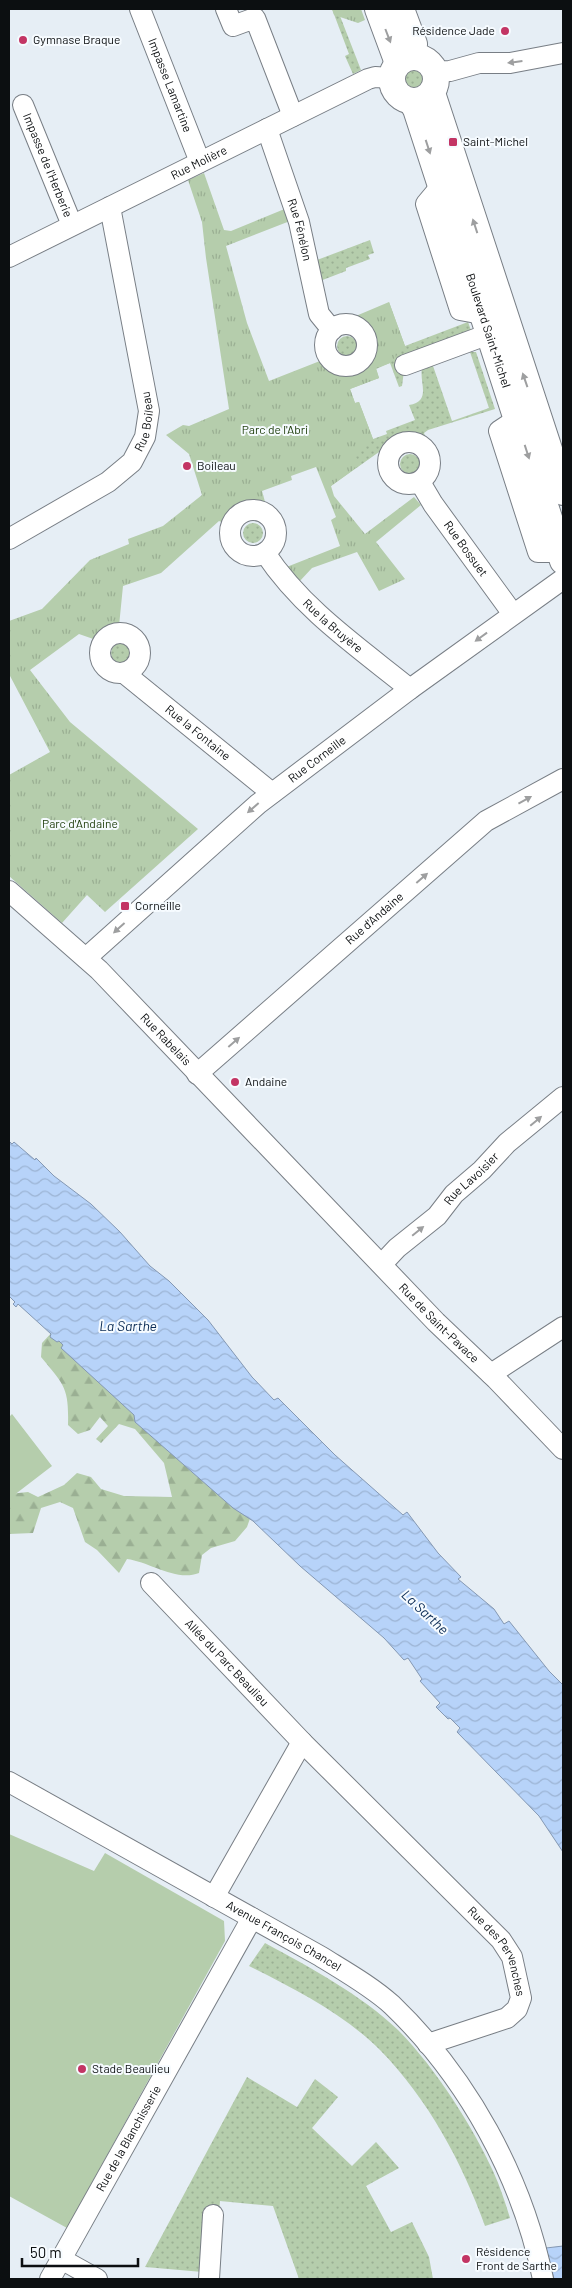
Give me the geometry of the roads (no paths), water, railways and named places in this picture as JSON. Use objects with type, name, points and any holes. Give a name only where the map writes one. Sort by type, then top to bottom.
[{"type":"main road","points":[[378,9],[401,66]]},
{"type":"main road","points":[[401,9],[414,44],[401,66],[393,88],[399,96],[426,89],[429,63],[401,66]]},
{"type":"main road","name":"Boulevard Saint-Michel","points":[[426,89],[441,186],[562,557]]},
{"type":"main road","name":"Boulevard Saint-Michel","points":[[426,89],[563,492]]},
{"type":"street","name":"Impasse Lamartine","points":[[140,9],[200,162]]},
{"type":"street","points":[[226,9],[233,26],[255,18],[293,116]]},
{"type":"street","points":[[426,89],[462,68],[479,63],[510,63],[563,53]]},
{"type":"street","name":"Rue Molière","points":[[9,257],[368,79],[401,66]]},
{"type":"street","name":"Impasse de l'Herberie","points":[[23,105],[72,226]]},
{"type":"street","name":"Rue Fénélon","points":[[267,129],[299,222],[319,314],[332,330]]},
{"type":"street","name":"Rue Boileau","points":[[9,539],[108,482],[132,462],[145,437],[149,411],[110,207]]},
{"type":"street","points":[[405,365],[486,324]]},
{"type":"street","name":"Rue Bossuet","points":[[420,482],[433,504],[513,614]]},
{"type":"street","name":"Rue la Bruyère","points":[[265,553],[277,571],[312,610],[410,689]]},
{"type":"street","name":"Rue Corneille","points":[[86,958],[213,843],[272,793],[410,689],[563,579]]},
{"type":"street","name":"Rue la Fontaine","points":[[124,673],[272,793]]},
{"type":"street","name":"Rue d'Andaine","points":[[197,1074],[486,821],[563,779]]},
{"type":"street","name":"Rue Rabelais","points":[[9,890],[86,958],[315,1197]]},
{"type":"street","name":"Rue Lavoisier","points":[[382,1264],[397,1248],[437,1216],[454,1194],[482,1170],[507,1143],[563,1097]]},
{"type":"street","name":"Rue de Saint-Pavace","points":[[315,1197],[563,1449]]},
{"type":"street","points":[[491,1374],[563,1327]]},
{"type":"street","name":"Allée du Parc Beaulieu","points":[[151,1583],[390,1832]]},
{"type":"street","points":[[214,1897],[302,1742]]},
{"type":"street","name":"Avenue François Chancel","points":[[9,1782],[357,1979],[392,2005],[428,2044],[469,2099],[501,2155],[527,2221],[543,2279]]},
{"type":"street","name":"Rue des Pervenches","points":[[390,1832],[501,1940],[512,1957],[521,1998],[517,2009],[507,2018],[428,2044]]},
{"type":"street","name":"Rue de la Blanchisserie","points":[[50,2279],[252,1918]]},
{"type":"street","points":[[208,2279],[213,2215]]},
{"type":"street","points":[[61,2259],[97,2279]]},
{"type":"water","name":"La Sarthe","points":[[9,1141],[12,1144],[14,1142],[35,1160],[36,1158],[54,1176],[91,1204],[120,1232],[150,1266],[169,1281],[208,1320],[252,1377],[274,1400],[278,1398],[335,1455],[403,1515],[407,1512],[438,1553],[461,1577],[458,1579],[494,1609],[504,1624],[509,1621],[549,1671],[563,1685],[563,1852],[539,1816],[457,1732],[460,1728],[436,1707],[440,1703],[420,1681],[422,1679],[408,1658],[404,1660],[384,1638],[300,1566],[253,1521],[233,1508],[135,1422],[134,1415],[61,1348],[63,1345],[59,1341],[57,1342],[50,1337],[51,1334],[18,1304],[16,1307],[13,1304],[15,1302],[9,1296]]},
{"type":"water","points":[[563,2246],[563,2279],[554,2279],[546,2248]]},
{"type":"place","name":"Résidence Jade","points":[[505,31]]},
{"type":"place","name":"Gymnase Braque","points":[[23,40]]},
{"type":"place","name":"Saint-Michel","points":[[453,142]]},
{"type":"place","name":"Boileau","points":[[187,466]]},
{"type":"place","name":"Corneille","points":[[125,906]]},
{"type":"place","name":"Andaine","points":[[235,1082]]},
{"type":"place","name":"Stade Beaulieu","points":[[82,2069]]},
{"type":"place","name":"Résidence Front de Sarthe","points":[[466,2259]]},
{"type":"park label","name":"Parc de l'Abri","points":[[275,430]]},
{"type":"park label","name":"Parc d'Andaine","points":[[80,824]]}]
